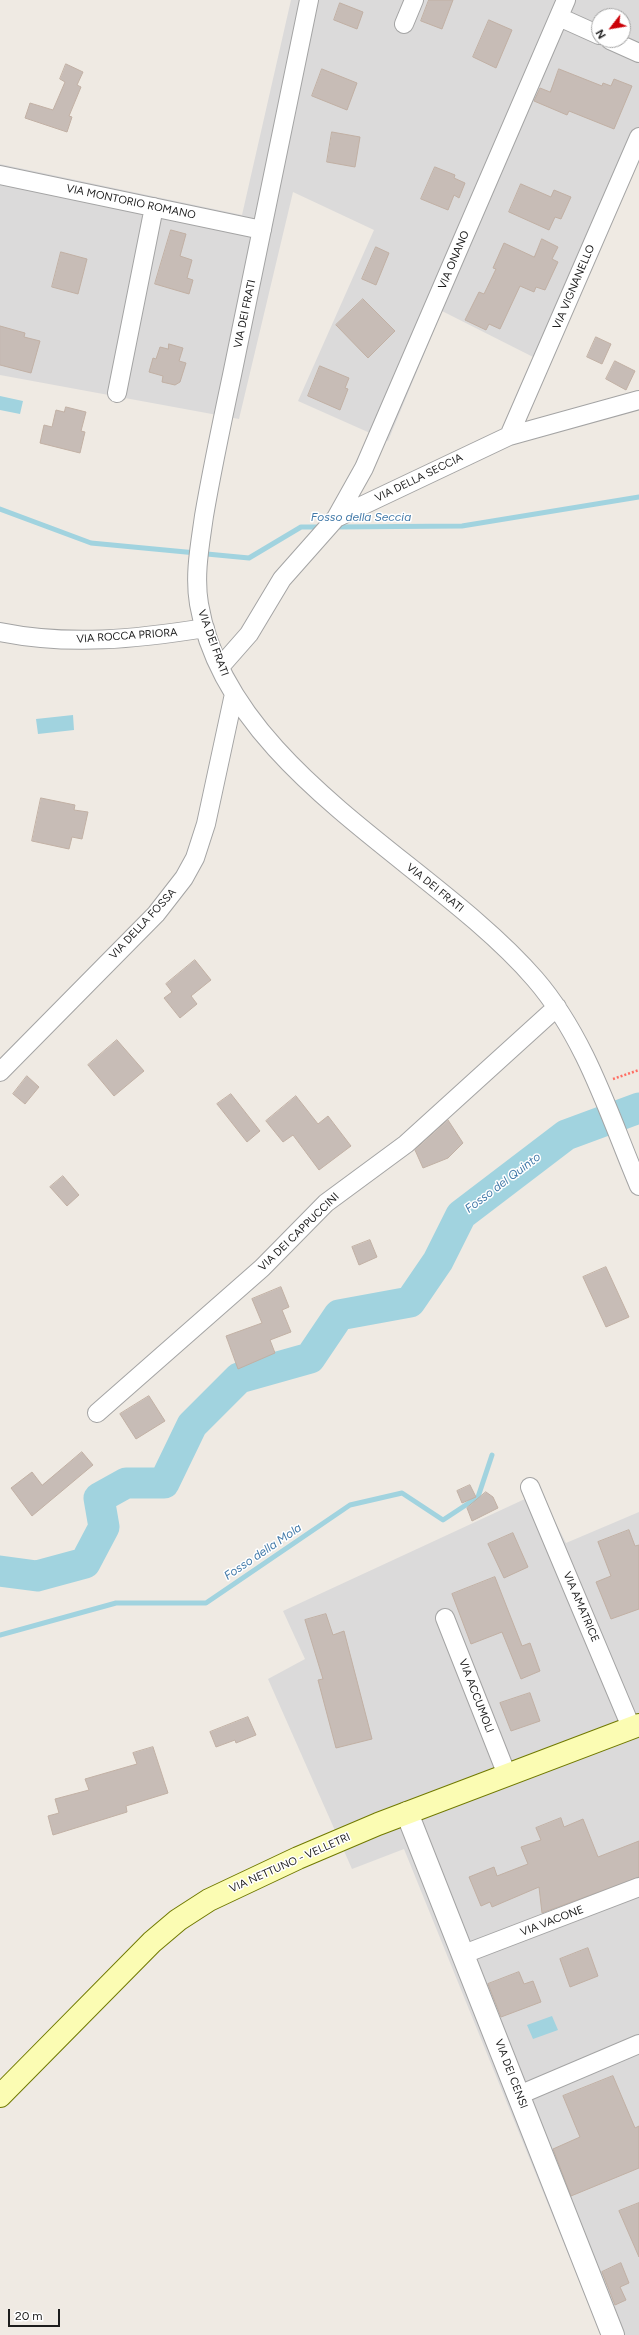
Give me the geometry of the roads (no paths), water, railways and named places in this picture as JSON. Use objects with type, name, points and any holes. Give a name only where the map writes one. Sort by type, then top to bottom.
[{"type":"main road","name":"VIA NETTUNO - VELLETRI","points":[[0,2096],[131,1962],[178,1920],[209,1900],[260,1875],[334,1842],[635,1726]]},
{"type":"street","name":"VIA DEI FRATI","points":[[309,0],[219,435],[202,532],[198,565],[199,600],[205,628],[220,667],[234,694],[255,724],[293,765],[353,821],[499,943],[532,976],[557,1006],[582,1049],[639,1186]]},
{"type":"street","points":[[404,24],[414,0]]},
{"type":"street","name":"VIA ONANO","points":[[336,518],[364,468],[566,0]]},
{"type":"street","points":[[559,17],[591,31]]},
{"type":"street","points":[[628,48],[639,53]]},
{"type":"street","name":"VIA VIGNANELLO","points":[[509,436],[639,137]]},
{"type":"street","name":"VIA MONTORIO ROMANO","points":[[0,175],[262,230]]},
{"type":"street","points":[[117,392],[154,207]]},
{"type":"street","name":"VIA DELLA SECCIA","points":[[220,667],[246,637],[273,591],[336,518],[509,436],[639,400]]},
{"type":"street","name":"VIA ROCCA PRIORA","points":[[0,632],[53,639],[82,640],[148,636],[205,628]]},
{"type":"street","name":"VIA DELLA FOSSA","points":[[0,1072],[156,914],[184,878],[195,858],[206,824],[234,694]]},
{"type":"street","name":"VIA DEI CAPPUCCINI","points":[[97,1413],[257,1272],[326,1203],[406,1144],[557,1006]]},
{"type":"street","name":"VIA AMATRICE","points":[[530,1487],[635,1726]]},
{"type":"street","name":"VIA ACCUMOLI","points":[[445,1618],[506,1775]]},
{"type":"street","name":"VIA DEI CENSI","points":[[407,1813],[464,1954],[613,2335]]},
{"type":"street","name":"VIA VACONE","points":[[464,1954],[639,1888]]},
{"type":"street","points":[[519,2095],[639,2044]]},
{"type":"water","points":[[0,396],[23,401],[20,414],[0,410]]},
{"type":"water","points":[[73,715],[74,730],[38,734],[36,719]]},
{"type":"water","points":[[552,2016],[558,2030],[533,2039],[527,2025]]},
{"type":"waterway","name":"Fosso della Seccia","points":[[333,527],[462,526],[639,497]]},
{"type":"waterway","name":"Fosso della Seccia","points":[[0,509],[91,543],[249,558],[301,527],[321,527]]},
{"type":"waterway","name":"Fosso del Quinto","points":[[0,1571],[37,1576],[85,1563],[104,1527],[99,1498],[126,1483],[164,1483],[192,1425],[239,1378],[310,1358],[339,1315],[410,1302],[438,1261],[461,1215],[566,1135],[639,1108]]},
{"type":"waterway","name":"Fosso della Mola","points":[[0,1635],[116,1603],[206,1603],[350,1505],[402,1493],[443,1520],[478,1497],[492,1455]]}]
